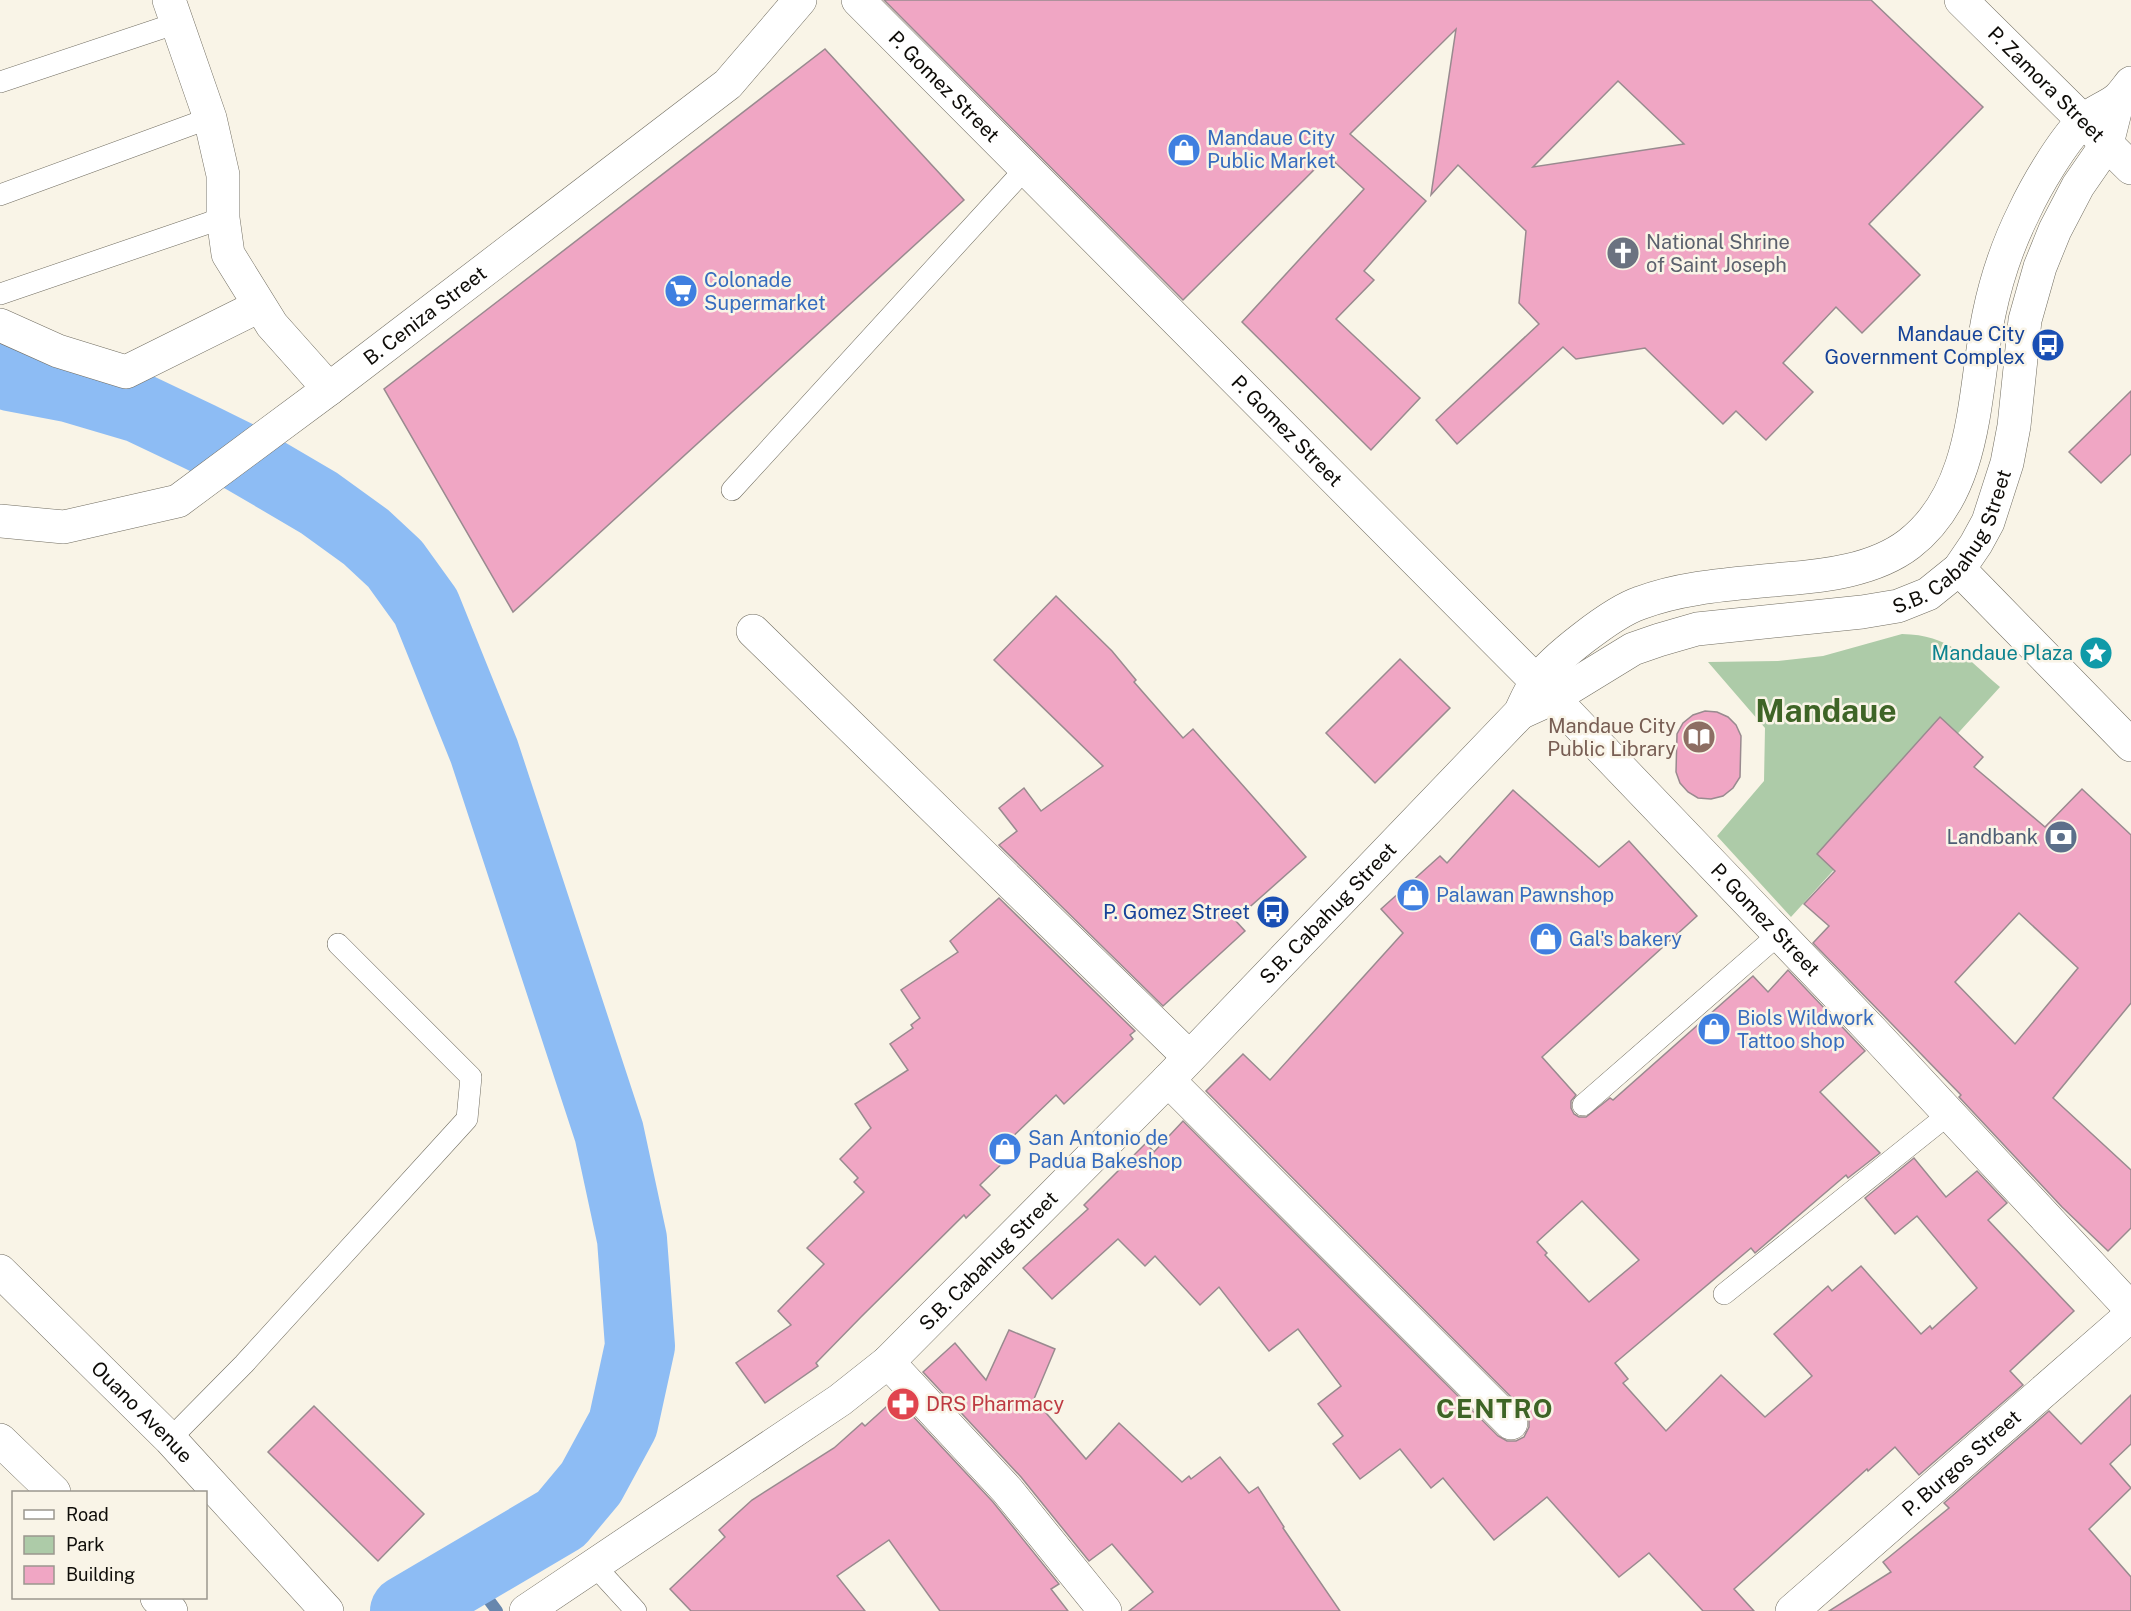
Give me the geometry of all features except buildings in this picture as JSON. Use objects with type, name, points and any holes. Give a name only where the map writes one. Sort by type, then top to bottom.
[{"type":"main road","name":"B. Ceniza Street","points":[[0,521],[64,527],[178,501],[329,389],[728,84],[800,0]]},
{"type":"main road","name":"P. Gomez Street","points":[[858,0],[1545,689],[1778,934],[1877,1026],[1949,1114],[2131,1309]]},
{"type":"main road","name":"P. Zamora Street","points":[[1961,0],[2131,168]]},
{"type":"main road","points":[[173,11],[210,118],[223,175],[223,218],[228,254],[272,325],[329,389]]},
{"type":"main road","name":"S.B. Cabahug Street","points":[[532,1606],[840,1400],[888,1362],[1179,1068],[1545,689],[1567,652],[1591,633],[1616,615],[1639,603],[1692,589],[1810,577],[1848,570],[1895,553],[1910,544],[1936,515],[1959,474],[1975,406],[1989,314],[2006,255],[2029,202],[2052,162],[2083,121],[2124,91]]},
{"type":"main road","name":"S.B. Cabahug Street","points":[[1545,689],[1633,649],[1697,629],[1862,612],[1898,606],[1928,594],[1959,569],[1988,522],[2007,463],[2014,426],[2025,320],[2040,267],[2055,230],[2078,186],[2107,144],[2124,91]]},
{"type":"main road","points":[[0,325],[58,351],[126,372],[259,306]]},
{"type":"main road","points":[[1966,449],[2007,463]]},
{"type":"main road","points":[[1923,531],[2131,745]]},
{"type":"main road","points":[[753,631],[1179,1068],[1511,1423]]},
{"type":"main road","name":"Ouano Avenue","points":[[0,1271],[170,1439],[326,1609]]},
{"type":"main road","name":"P. Burgos Street","points":[[1792,1611],[2131,1315]]},
{"type":"main road","points":[[888,1362],[1007,1490],[1105,1611]]},
{"type":"main road","points":[[0,1440],[53,1491]]},
{"type":"main road","points":[[159,1599],[171,1611]]},
{"type":"lane","points":[[0,82],[173,11]]},
{"type":"lane","points":[[0,195],[210,118]]},
{"type":"lane","points":[[732,490],[1026,168]]},
{"type":"lane","points":[[0,294],[223,218]]},
{"type":"lane","points":[[1583,1105],[1778,934]]},
{"type":"lane","points":[[170,1439],[244,1364],[468,1119],[471,1077],[338,944]]},
{"type":"lane","points":[[1724,1294],[1949,1114]]},
{"type":"lane","points":[[593,1564],[636,1611]]},
{"type":"green space","points":[[1902,634],[1919,635],[1945,643],[1966,657],[2000,687],[1791,917],[1717,836],[1764,781],[1765,728],[1708,662],[1778,661],[1823,656]]},
{"type":"waterway","points":[[0,372],[68,387],[139,408],[200,437],[244,459],[319,503],[366,537],[395,564],[426,607],[484,751],[609,1132],[632,1239],[640,1346],[623,1424],[591,1483],[561,1519],[405,1611]]},
{"type":"waterway","points":[[469,1573],[497,1611]]},
{"type":"place","name":"Mandaue City Public Market","points":[[1184,150]]},
{"type":"place","name":"National Shrine of Saint Joseph","points":[[1623,253]]},
{"type":"place","name":"Colonade Supermarket","points":[[681,291]]},
{"type":"place","name":"Mandaue City Government Complex","points":[[2048,345]]},
{"type":"place","name":"Mandaue Plaza","points":[[2096,653]]},
{"type":"place","name":"Mandaue City Public Library","points":[[1699,737]]},
{"type":"place","name":"Landbank","points":[[2061,837]]},
{"type":"place","name":"Palawan Pawnshop","points":[[1413,895]]},
{"type":"place","name":"P. Gomez Street","points":[[1273,912]]},
{"type":"place","name":"Gal's bakery","points":[[1546,939]]},
{"type":"place","name":"Biols Wildwork Tattoo shop","points":[[1714,1029]]},
{"type":"place","name":"San Antonio de Padua Bakeshop","points":[[1005,1149]]},
{"type":"place","name":"DRS Pharmacy","points":[[903,1404]]},
{"type":"district","name":"Mandaue","points":[[1826,711]]},
{"type":"district","name":"CENTRO","points":[[1495,1409]]}]
